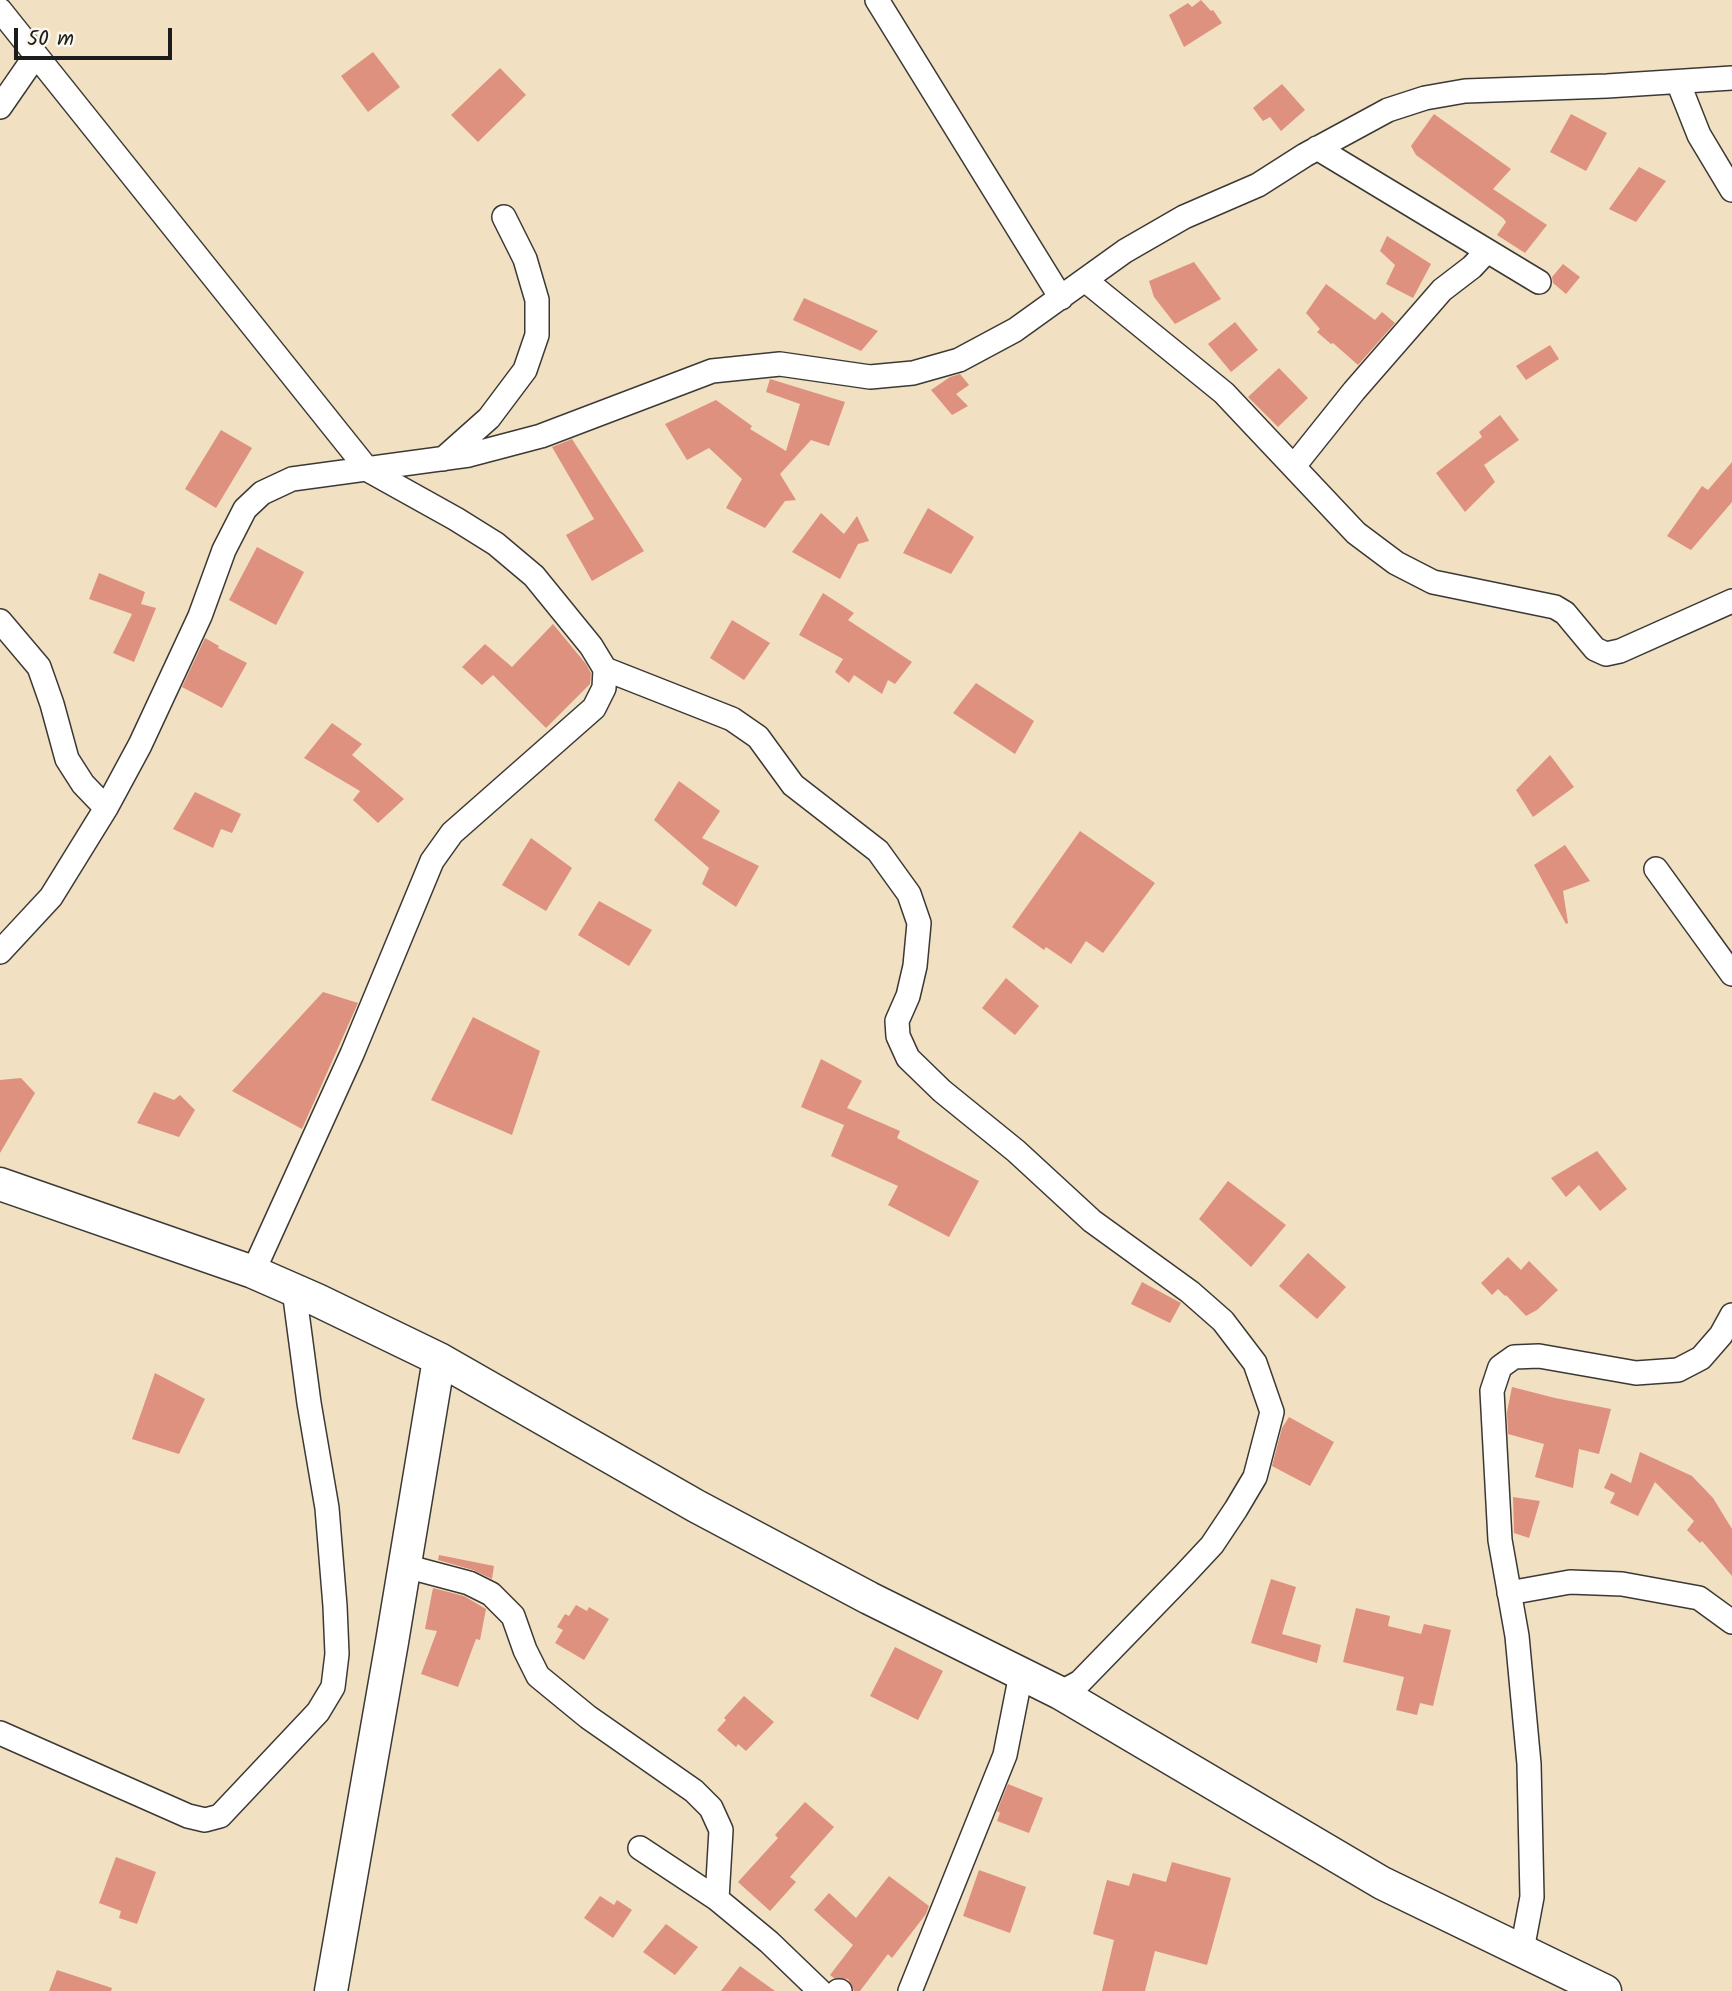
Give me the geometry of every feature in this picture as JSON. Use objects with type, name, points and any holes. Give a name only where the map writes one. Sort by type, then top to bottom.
[{"type":"street","points":[[877,0],[1061,298]]},
{"type":"street","points":[[0,10],[368,470],[496,544],[534,576],[591,646],[605,669],[604,688],[594,708],[452,833],[432,861],[352,1054],[253,1272]]},
{"type":"street","points":[[0,107],[36,55]]},
{"type":"street","points":[[0,952],[51,897],[106,808],[139,745],[194,627],[223,550],[245,509],[262,493],[292,479],[469,455],[541,436],[712,371],[779,364],[870,376],[913,373],[959,360],[1014,330],[1125,251],[1160,230],[1258,185],[1317,148],[1388,110],[1425,98],[1465,91],[1732,78]]},
{"type":"street","points":[[1678,82],[1699,135],[1732,190]]},
{"type":"street","points":[[1317,148],[1539,282]]},
{"type":"street","points":[[443,459],[489,418],[525,370],[537,335],[537,300],[528,269],[504,217]]},
{"type":"street","points":[[1294,466],[1354,391],[1413,327],[1442,290],[1472,267],[1487,251]]},
{"type":"street","points":[[1085,280],[1224,393],[1356,533],[1396,563],[1433,582],[1555,607],[1565,613],[1595,649],[1606,654],[1620,651],[1732,601]]},
{"type":"street","points":[[0,621],[39,667],[67,759],[82,784],[106,808]]},
{"type":"street","points":[[605,669],[732,719],[758,737],[793,785],[878,851],[909,894],[919,923],[915,967],[908,996],[897,1021],[898,1036],[908,1058],[942,1091],[1016,1151],[1092,1221],[1198,1299],[1223,1321],[1255,1363],[1272,1412],[1255,1477],[1212,1545],[1185,1575],[1080,1682],[1060,1693]]},
{"type":"street","points":[[1656,869],[1732,974]]},
{"type":"street","points":[[0,1184],[253,1272],[439,1359],[696,1506],[869,1598],[1060,1693],[1382,1882],[1605,1991]]},
{"type":"street","points":[[0,1733],[188,1816],[205,1821],[220,1816],[318,1712],[333,1687],[337,1654],[335,1606],[327,1508],[309,1403],[295,1290]]},
{"type":"street","points":[[1522,1950],[1532,1897],[1529,1764],[1517,1636],[1500,1540],[1492,1391],[1500,1367],[1514,1357],[1539,1356],[1636,1373],[1678,1370],[1702,1358],[1721,1335],[1732,1315]]},
{"type":"street","points":[[331,1991],[439,1359]]},
{"type":"street","points":[[405,1566],[470,1583],[491,1594],[513,1616],[538,1676],[588,1717],[694,1791],[711,1808],[721,1830],[717,1899]]},
{"type":"street","points":[[1509,1593],[1570,1582],[1622,1584],[1699,1598],[1732,1622]]},
{"type":"street","points":[[910,1991],[1005,1755],[1021,1674]]},
{"type":"street","points":[[640,1848],[717,1899],[769,1942],[820,1991]]},
{"type":"building","points":[[1201,0],[1213,10],[1222,23],[1184,47],[1169,15],[1188,3],[1192,7]]},
{"type":"building","points":[[373,52],[400,87],[368,112],[341,76]]},
{"type":"building","points":[[500,68],[526,95],[478,142],[451,115]]},
{"type":"building","points":[[1282,84],[1305,110],[1281,131],[1270,117],[1263,121],[1253,108]]},
{"type":"building","points":[[1434,114],[1511,169],[1493,189],[1547,225],[1525,253],[1497,235],[1506,222],[1503,218],[1416,155],[1411,146]]},
{"type":"building","points":[[1571,114],[1607,133],[1586,171],[1550,152]]},
{"type":"building","points":[[1639,167],[1666,181],[1636,222],[1609,209]]},
{"type":"building","points":[[1387,236],[1431,264],[1413,298],[1386,284],[1395,265],[1380,251]]},
{"type":"building","points":[[1194,262],[1221,299],[1175,324],[1154,297],[1149,281]]},
{"type":"building","points":[[1563,264],[1580,277],[1566,294],[1553,283],[1552,277]]},
{"type":"building","points":[[1326,284],[1375,320],[1382,312],[1395,323],[1358,365],[1317,332],[1320,329],[1306,313]]},
{"type":"building","points":[[804,298],[878,331],[861,351],[793,320]]},
{"type":"building","points":[[1235,322],[1258,350],[1231,372],[1208,344]]},
{"type":"building","points":[[1550,345],[1559,359],[1526,380],[1516,366]]},
{"type":"building","points":[[1279,368],[1308,398],[1278,427],[1248,397]]},
{"type":"building","points":[[960,374],[969,385],[956,394],[968,406],[952,415],[931,390],[950,377]]},
{"type":"building","points":[[770,379],[845,402],[829,446],[811,440],[780,474],[796,500],[785,501],[765,528],[726,508],[742,479],[709,448],[687,460],[665,424],[716,400],[752,426],[750,429],[786,451],[800,404],[766,392]]},
{"type":"building","points":[[1500,415],[1519,440],[1484,465],[1495,482],[1465,512],[1436,473],[1482,437],[1479,432]]},
{"type":"building","points":[[221,430],[252,448],[216,508],[185,489]]},
{"type":"building","points":[[572,439],[644,551],[592,581],[566,535],[594,519],[552,447]]},
{"type":"building","points":[[1732,462],[1732,502],[1691,550],[1667,536],[1702,486],[1708,490]]},
{"type":"building","points":[[928,508],[974,537],[951,574],[903,553]]},
{"type":"building","points":[[821,513],[844,534],[857,516],[869,541],[858,544],[840,579],[792,552]]},
{"type":"building","points":[[257,547],[304,572],[276,625],[229,600]]},
{"type":"building","points":[[99,573],[145,592],[141,604],[156,608],[134,662],[113,653],[132,614],[89,599]]},
{"type":"building","points":[[823,593],[854,613],[848,620],[912,662],[895,684],[888,680],[882,694],[854,675],[849,683],[835,672],[843,659],[799,635]]},
{"type":"building","points":[[732,620],[770,643],[744,680],[710,658]]},
{"type":"building","points":[[553,624],[591,673],[590,684],[546,728],[493,675],[482,685],[462,667],[485,644],[512,667]]},
{"type":"building","points":[[205,638],[247,663],[222,708],[182,687]]},
{"type":"building","points":[[976,683],[1034,721],[1015,754],[953,713]]},
{"type":"building","points":[[332,723],[362,744],[352,755],[404,799],[378,823],[353,800],[360,791],[304,758]]},
{"type":"building","points":[[1550,755],[1574,787],[1533,817],[1516,790]]},
{"type":"building","points":[[679,781],[720,811],[702,838],[759,866],[736,907],[702,884],[709,868],[654,820]]},
{"type":"building","points":[[195,792],[241,814],[232,833],[221,829],[213,848],[173,829]]},
{"type":"building","points":[[1080,831],[1155,883],[1103,953],[1086,941],[1071,964],[1046,947],[1044,950],[1012,927]]},
{"type":"building","points":[[531,838],[572,868],[546,911],[502,885]]},
{"type":"building","points":[[1565,845],[1590,881],[1563,891],[1566,924],[1534,865]]},
{"type":"building","points":[[599,901],[652,930],[629,966],[578,935]]},
{"type":"building","points":[[1006,978],[1039,1006],[1015,1035],[982,1008]]},
{"type":"building","points":[[323,992],[358,1003],[302,1129],[232,1091]]},
{"type":"building","points":[[473,1017],[540,1051],[512,1135],[431,1100]]},
{"type":"building","points":[[821,1059],[862,1081],[847,1108],[900,1131],[897,1138],[979,1181],[949,1237],[888,1205],[898,1186],[831,1156],[844,1125],[801,1107]]},
{"type":"building","points":[[21,1078],[35,1093],[0,1153],[0,1080]]},
{"type":"building","points":[[154,1092],[174,1100],[180,1095],[195,1110],[179,1137],[137,1123]]},
{"type":"building","points":[[1597,1151],[1627,1189],[1600,1211],[1579,1185],[1566,1197],[1551,1178]]},
{"type":"building","points":[[1228,1181],[1286,1225],[1251,1267],[1199,1219]]},
{"type":"building","points":[[1308,1253],[1346,1287],[1317,1319],[1279,1286]]},
{"type":"building","points":[[1508,1257],[1521,1270],[1529,1261],[1558,1290],[1537,1310],[1526,1316],[1498,1289],[1492,1295],[1481,1283]]},
{"type":"building","points":[[1142,1282],[1181,1303],[1170,1323],[1131,1304]]},
{"type":"building","points":[[155,1373],[205,1399],[179,1454],[132,1439]]},
{"type":"building","points":[[1512,1387],[1611,1409],[1599,1454],[1579,1449],[1573,1488],[1535,1477],[1544,1444],[1508,1434],[1507,1412]]},
{"type":"building","points":[[1289,1417],[1334,1442],[1310,1486],[1272,1466],[1282,1428]]},
{"type":"building","points":[[1640,1452],[1692,1476],[1713,1498],[1732,1529],[1732,1576],[1702,1541],[1700,1543],[1687,1530],[1694,1521],[1655,1482],[1638,1516],[1610,1503],[1615,1493],[1604,1488],[1611,1473],[1631,1483]]},
{"type":"building","points":[[1513,1497],[1540,1501],[1529,1538],[1514,1533]]},
{"type":"building","points":[[439,1555],[494,1566],[492,1579],[473,1570],[438,1560]]},
{"type":"building","points":[[1271,1579],[1296,1587],[1282,1634],[1321,1645],[1317,1663],[1251,1643]]},
{"type":"building","points":[[433,1588],[464,1596],[486,1609],[480,1640],[476,1639],[458,1687],[421,1674],[437,1631],[425,1629]]},
{"type":"building","points":[[576,1605],[587,1611],[589,1607],[609,1619],[584,1660],[555,1643],[563,1630],[557,1627],[565,1614],[569,1616]]},
{"type":"building","points":[[1356,1608],[1390,1616],[1388,1626],[1421,1634],[1424,1624],[1451,1630],[1433,1706],[1420,1703],[1417,1715],[1396,1710],[1404,1677],[1343,1662]]},
{"type":"building","points":[[895,1647],[943,1671],[918,1720],[870,1696]]},
{"type":"building","points":[[744,1696],[774,1722],[746,1751],[738,1744],[736,1747],[717,1730]]},
{"type":"building","points":[[1008,1784],[1043,1798],[1029,1833],[997,1821],[1000,1813],[997,1811]]},
{"type":"building","points":[[805,1802],[834,1827],[790,1877],[796,1882],[770,1911],[738,1882],[778,1838],[775,1835]]},
{"type":"building","points":[[116,1857],[156,1872],[137,1924],[119,1918],[121,1911],[99,1903]]},
{"type":"building","points":[[1172,1862],[1231,1878],[1207,1965],[1155,1951],[1145,1991],[1102,1991],[1114,1940],[1093,1934],[1107,1880],[1129,1886],[1133,1873],[1166,1882]]},
{"type":"building","points":[[979,1870],[1026,1887],[1010,1933],[963,1916]]},
{"type":"building","points":[[889,1876],[929,1906],[926,1914],[892,1958],[888,1954],[860,1991],[854,1991],[848,1979],[830,1975],[853,1945],[814,1910],[829,1893],[856,1918]]},
{"type":"building","points":[[600,1896],[614,1905],[617,1900],[632,1910],[613,1938],[584,1918]]},
{"type":"building","points":[[666,1924],[698,1947],[675,1975],[643,1952]]},
{"type":"building","points":[[740,1966],[775,1991],[721,1991]]},
{"type":"building","points":[[57,1970],[112,1988],[111,1991],[49,1991]]}]
